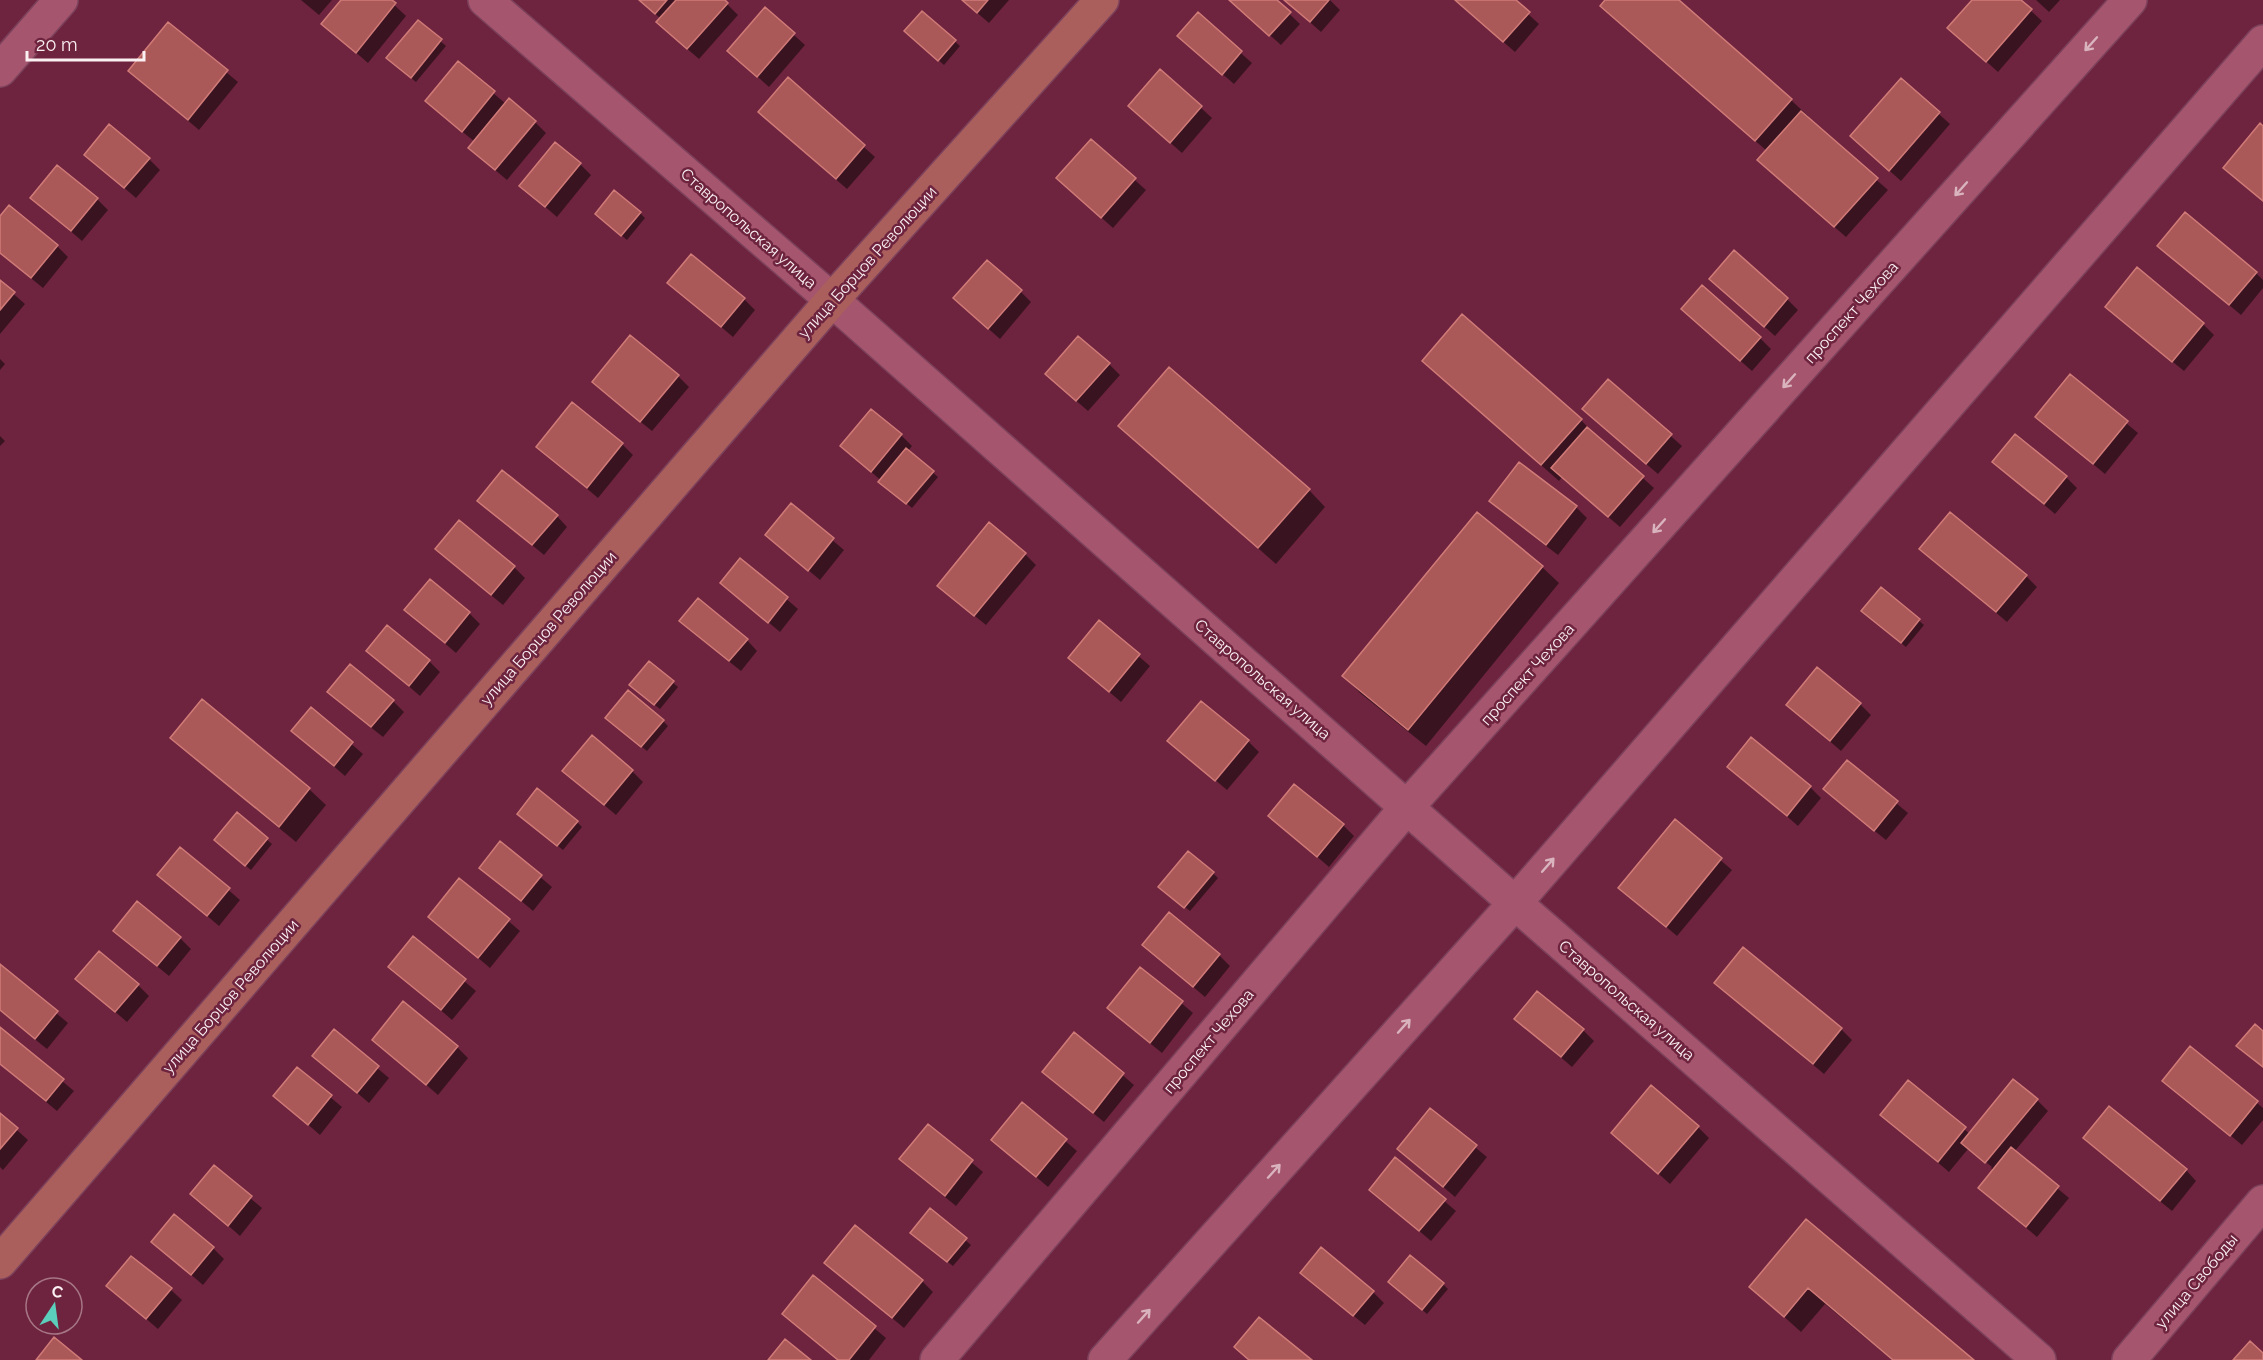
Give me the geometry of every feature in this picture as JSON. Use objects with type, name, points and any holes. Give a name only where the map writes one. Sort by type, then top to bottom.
[{"type":"street","points":[[0,70],[61,0]]},
{"type":"street","name":"Ставропольская улица","points":[[485,0],[832,300],[1515,903],[2039,1360]]},
{"type":"street","name":"улица Борцов Революции","points":[[0,1262],[832,300],[1102,0]]},
{"type":"street","name":"проспект Чехова","points":[[937,1360],[1407,807],[2130,0]]},
{"type":"street","points":[[1105,1360],[1515,903],[2263,42]]},
{"type":"street","name":"улица Свободы","points":[[2129,1360],[2263,1202]]},
{"type":"building","points":[[341,0],[392,0],[396,3],[356,53],[321,24]]},
{"type":"building","points":[[639,0],[667,0],[655,14]]},
{"type":"building","points":[[676,0],[725,0],[728,3],[687,49],[656,22]]},
{"type":"building","points":[[962,0],[988,0],[977,13]]},
{"type":"building","points":[[1229,0],[1277,0],[1291,12],[1269,36]]},
{"type":"building","points":[[1284,0],[1329,0],[1310,22]]},
{"type":"building","points":[[1455,0],[1516,0],[1530,12],[1503,42]]},
{"type":"building","points":[[1605,0],[1679,0],[1792,99],[1755,141],[1600,6]]},
{"type":"building","points":[[1972,0],[2021,0],[2032,9],[1986,62],[1947,28]]},
{"type":"building","points":[[765,7],[795,33],[757,77],[727,51]]},
{"type":"building","points":[[922,11],[956,40],[938,61],[904,31]]},
{"type":"building","points":[[1198,12],[1242,51],[1222,75],[1177,36]]},
{"type":"building","points":[[418,20],[442,39],[411,78],[386,58]]},
{"type":"building","points":[[168,22],[228,70],[188,120],[128,71]]},
{"type":"building","points":[[458,61],[495,91],[462,132],[425,101]]},
{"type":"building","points":[[1160,69],[1202,106],[1170,143],[1128,106]]},
{"type":"building","points":[[788,77],[865,145],[836,179],[758,112]]},
{"type":"building","points":[[1901,78],[1940,112],[1889,171],[1850,136]]},
{"type":"building","points":[[509,98],[536,121],[495,170],[468,148]]},
{"type":"building","points":[[1801,111],[1878,178],[1834,227],[1757,160]]},
{"type":"building","points":[[2260,123],[2263,126],[2263,201],[2223,168]]},
{"type":"building","points":[[109,124],[150,158],[124,188],[84,155]]},
{"type":"building","points":[[1091,139],[1136,178],[1101,218],[1056,178]]},
{"type":"building","points":[[555,142],[581,163],[545,207],[519,186]]},
{"type":"building","points":[[57,165],[98,198],[71,231],[30,198]]},
{"type":"building","points":[[614,190],[641,212],[621,236],[595,214]]},
{"type":"building","points":[[9,205],[58,245],[31,278],[0,253],[0,216]]},
{"type":"building","points":[[2185,212],[2257,272],[2229,305],[2157,246]]},
{"type":"building","points":[[1734,250],[1788,298],[1764,327],[1709,279]]},
{"type":"building","points":[[691,254],[745,298],[721,327],[667,283]]},
{"type":"building","points":[[987,260],[1022,290],[988,329],[953,298]]},
{"type":"building","points":[[2137,267],[2204,323],[2172,362],[2105,307]]},
{"type":"building","points":[[0,280],[15,292],[0,310]]},
{"type":"building","points":[[1702,285],[1761,337],[1740,361],[1681,309]]},
{"type":"building","points":[[1462,314],[1582,419],[1541,465],[1422,361]]},
{"type":"building","points":[[630,335],[679,375],[640,422],[592,382]]},
{"type":"building","points":[[1078,336],[1110,363],[1076,401],[1045,374]]},
{"type":"building","points":[[1169,367],[1310,489],[1258,548],[1118,426]]},
{"type":"building","points":[[2070,374],[2128,421],[2093,464],[2035,417]]},
{"type":"building","points":[[1608,379],[1672,434],[1646,464],[1582,409]]},
{"type":"building","points":[[572,402],[623,443],[587,488],[536,447]]},
{"type":"building","points":[[871,409],[902,434],[871,472],[840,446]]},
{"type":"building","points":[[1587,427],[1644,476],[1608,517],[1551,468]]},
{"type":"building","points":[[2015,434],[2067,476],[2044,504],[1992,462]]},
{"type":"building","points":[[906,448],[934,471],[906,504],[878,482]]},
{"type":"building","points":[[1519,462],[1577,506],[1546,545],[1489,501]]},
{"type":"building","points":[[502,470],[558,515],[532,545],[477,501]]},
{"type":"building","points":[[791,503],[834,538],[808,571],[765,535]]},
{"type":"building","points":[[1477,512],[1543,566],[1408,730],[1342,676]]},
{"type":"building","points":[[1950,512],[2027,575],[1996,612],[1919,549]]},
{"type":"building","points":[[459,520],[515,566],[491,595],[435,549]]},
{"type":"building","points":[[989,522],[1026,553],[974,616],[937,586]]},
{"type":"building","points":[[740,558],[788,597],[768,623],[720,583]]},
{"type":"building","points":[[430,579],[470,612],[445,643],[404,610]]},
{"type":"building","points":[[1881,587],[1920,619],[1901,643],[1861,611]]},
{"type":"building","points":[[698,598],[748,639],[729,661],[679,621]]},
{"type":"building","points":[[1099,620],[1140,654],[1109,692],[1068,658]]},
{"type":"building","points":[[387,625],[430,660],[409,686],[366,651]]},
{"type":"building","points":[[649,661],[674,681],[654,705],[629,685]]},
{"type":"building","points":[[350,664],[394,700],[371,727],[327,692]]},
{"type":"building","points":[[1817,667],[1861,703],[1830,741],[1786,705]]},
{"type":"building","points":[[628,690],[664,720],[641,747],[605,718]]},
{"type":"building","points":[[202,699],[310,788],[279,827],[170,738]]},
{"type":"building","points":[[1201,701],[1249,740],[1215,781],[1167,741]]},
{"type":"building","points":[[311,707],[353,742],[334,766],[291,731]]},
{"type":"building","points":[[592,735],[633,770],[604,805],[562,771]]},
{"type":"building","points":[[1751,737],[1811,786],[1787,816],[1727,767]]},
{"type":"building","points":[[1847,760],[1898,801],[1874,831],[1823,789]]},
{"type":"building","points":[[1294,784],[1344,824],[1317,857],[1268,816]]},
{"type":"building","points":[[537,788],[578,821],[557,846],[517,814]]},
{"type":"building","points":[[237,812],[268,838],[245,866],[214,840]]},
{"type":"building","points":[[1675,819],[1722,858],[1666,927],[1618,888]]},
{"type":"building","points":[[500,841],[542,875],[521,901],[479,868]]},
{"type":"building","points":[[180,847],[230,888],[207,916],[157,875]]},
{"type":"building","points":[[1188,851],[1214,872],[1184,908],[1158,887]]},
{"type":"building","points":[[459,878],[510,919],[478,958],[428,917]]},
{"type":"building","points":[[137,901],[181,937],[157,966],[113,931]]},
{"type":"building","points":[[1169,912],[1220,954],[1193,987],[1142,945]]},
{"type":"building","points":[[413,936],[466,979],[441,1010],[388,967]]},
{"type":"building","points":[[1743,947],[1842,1028],[1813,1064],[1714,983]]},
{"type":"building","points":[[99,951],[139,984],[115,1012],[75,979]]},
{"type":"building","points":[[0,964],[58,1011],[35,1039],[0,1010]]},
{"type":"building","points":[[1140,967],[1183,1001],[1150,1043],[1107,1008]]},
{"type":"building","points":[[1537,991],[1584,1029],[1561,1057],[1514,1019]]},
{"type":"building","points":[[403,1001],[458,1046],[426,1085],[372,1040]]},
{"type":"building","points":[[2255,1024],[2263,1031],[2263,1067],[2236,1046]]},
{"type":"building","points":[[0,1027],[64,1079],[46,1101],[0,1064]]},
{"type":"building","points":[[334,1029],[379,1066],[357,1093],[312,1056]]},
{"type":"building","points":[[1074,1032],[1124,1073],[1093,1113],[1042,1072]]},
{"type":"building","points":[[2190,1046],[2258,1101],[2230,1136],[2162,1081]]},
{"type":"building","points":[[297,1067],[332,1095],[308,1125],[273,1096]]},
{"type":"building","points":[[2013,1079],[2038,1099],[1985,1163],[1961,1143]]},
{"type":"building","points":[[1908,1080],[1966,1127],[1938,1162],[1880,1115]]},
{"type":"building","points":[[1651,1085],[1699,1126],[1658,1174],[1611,1133]]},
{"type":"building","points":[[1022,1102],[1067,1139],[1036,1177],[991,1140]]},
{"type":"building","points":[[2109,1106],[2187,1169],[2160,1201],[2083,1138]]},
{"type":"building","points":[[1430,1108],[1477,1145],[1443,1187],[1397,1149]]},
{"type":"building","points":[[0,1113],[18,1128],[0,1149]]},
{"type":"building","points":[[928,1124],[973,1160],[945,1196],[899,1159]]},
{"type":"building","points":[[2011,1147],[2059,1186],[2026,1227],[1978,1188]]},
{"type":"building","points":[[1395,1157],[1446,1199],[1419,1231],[1369,1190]]},
{"type":"building","points":[[214,1165],[252,1196],[228,1226],[190,1194]]},
{"type":"building","points":[[930,1208],[967,1238],[947,1262],[910,1233]]},
{"type":"building","points":[[174,1214],[214,1247],[191,1275],[151,1242]]},
{"type":"building","points":[[1806,1219],[1974,1360],[1893,1360],[1808,1288],[1784,1317],[1749,1287]]},
{"type":"building","points":[[855,1225],[923,1280],[892,1318],[824,1263]]},
{"type":"building","points":[[1321,1247],[1374,1291],[1353,1316],[1300,1273]]},
{"type":"building","points":[[1410,1255],[1444,1283],[1422,1310],[1388,1282]]},
{"type":"building","points":[[131,1256],[172,1288],[146,1319],[106,1286]]},
{"type":"building","points":[[813,1275],[876,1326],[849,1360],[838,1360],[782,1314]]},
{"type":"building","points":[[1259,1317],[1312,1360],[1249,1360],[1234,1347]]},
{"type":"building","points":[[54,1337],[82,1360],[36,1360]]},
{"type":"building","points":[[785,1339],[811,1360],[768,1360]]},
{"type":"building","points":[[2250,1341],[2263,1353],[2263,1360],[2233,1360]]}]
